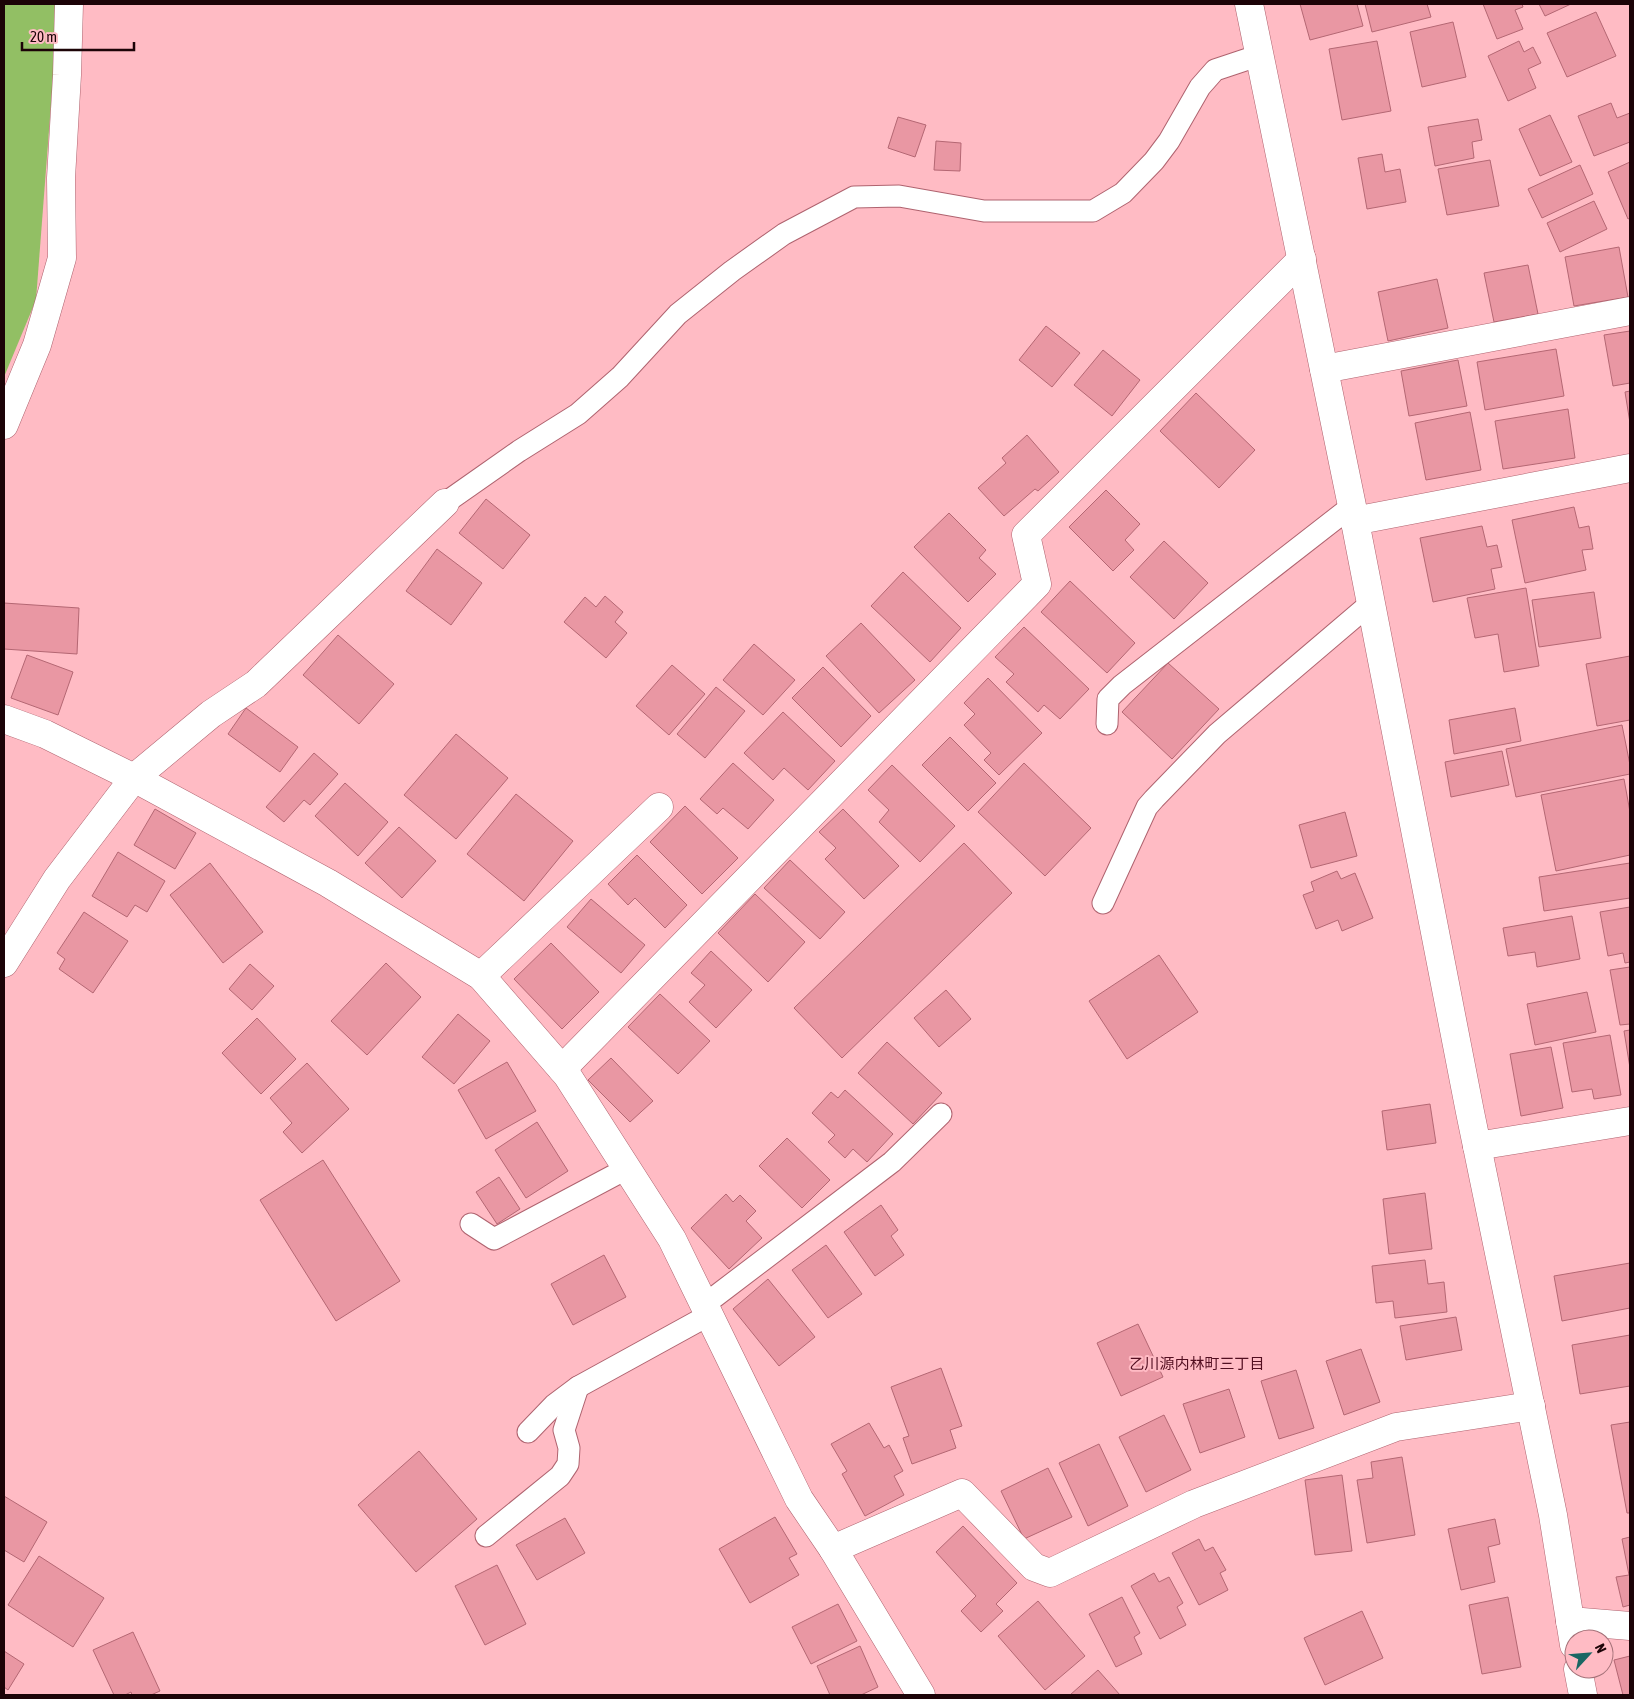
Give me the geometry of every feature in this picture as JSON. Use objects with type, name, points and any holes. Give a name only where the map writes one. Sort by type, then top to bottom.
[{"type":"street","points":[[4,426],[38,345],[62,258],[61,178],[69,4]]},
{"type":"street","points":[[1249,4],[1371,603],[1477,1146],[1553,1515],[1571,1629]]},
{"type":"street","points":[[562,1069],[1037,584],[1026,535],[1302,259]]},
{"type":"street","points":[[1324,369],[1630,312]]},
{"type":"street","points":[[1353,514],[1630,468]]},
{"type":"street","points":[[4,963],[57,880],[134,778],[211,714],[256,684],[445,504]]},
{"type":"street","points":[[4,719],[45,734],[134,778],[328,883],[481,976],[562,1069],[672,1239],[798,1499],[833,1549],[921,1695]]},
{"type":"street","points":[[481,976],[659,807]]},
{"type":"street","points":[[1477,1146],[1630,1121]]},
{"type":"street","points":[[833,1549],[962,1494],[1034,1567],[1050,1573],[1194,1504],[1396,1426],[1531,1406]]},
{"type":"street","points":[[1605,1629],[1630,1626]]},
{"type":"street","points":[[1580,1679],[1583,1695]]},
{"type":"lane","points":[[445,504],[519,451],[578,414],[620,377],[678,314],[732,271],[784,234],[854,198],[899,196],[984,211],[1093,211],[1123,193],[1154,161],[1169,141],[1200,88],[1215,70],[1260,55]]},
{"type":"lane","points":[[1108,724],[1108,699],[1122,685],[1353,514]]},
{"type":"lane","points":[[1103,903],[1147,807],[1154,799],[1217,734],[1371,603]]},
{"type":"lane","points":[[528,1432],[554,1405],[578,1387],[706,1310],[892,1162],[941,1114]]},
{"type":"lane","points":[[471,1224],[494,1239],[626,1169]]},
{"type":"lane","points":[[486,1536],[560,1476],[568,1464],[569,1448],[564,1430],[578,1387]]},
{"type":"green space","points":[[4,4],[55,4],[57,26],[36,300],[4,377]]},
{"type":"building","points":[[1300,4],[1357,4],[1363,26],[1310,40]]},
{"type":"building","points":[[1365,4],[1427,4],[1431,17],[1372,32]]},
{"type":"building","points":[[1483,4],[1522,4],[1523,7],[1515,10],[1523,29],[1497,39]]},
{"type":"building","points":[[1539,4],[1571,4],[1545,16]]},
{"type":"building","points":[[1596,12],[1616,56],[1567,77],[1547,33]]},
{"type":"building","points":[[1453,22],[1466,77],[1422,87],[1410,32]]},
{"type":"building","points":[[1377,41],[1391,111],[1342,120],[1329,49]]},
{"type":"building","points":[[1519,41],[1524,52],[1533,47],[1541,63],[1528,69],[1536,88],[1508,101],[1488,56]]},
{"type":"building","points":[[1611,103],[1617,118],[1630,113],[1630,142],[1594,156],[1578,116]]},
{"type":"building","points":[[1550,115],[1572,162],[1540,176],[1519,129]]},
{"type":"building","points":[[898,117],[926,125],[915,157],[888,148]]},
{"type":"building","points":[[1478,119],[1482,140],[1472,142],[1474,158],[1435,166],[1428,127]]},
{"type":"building","points":[[936,141],[961,143],[960,171],[934,170]]},
{"type":"building","points":[[1382,154],[1385,172],[1400,169],[1406,202],[1367,209],[1358,158]]},
{"type":"building","points":[[1490,160],[1499,206],[1447,215],[1438,169]]},
{"type":"building","points":[[1630,162],[1630,218],[1628,219],[1608,172]]},
{"type":"building","points":[[1580,165],[1593,194],[1542,218],[1528,189]]},
{"type":"building","points":[[1594,201],[1607,229],[1560,252],[1547,223]]},
{"type":"building","points":[[1619,247],[1628,297],[1574,306],[1565,257]]},
{"type":"building","points":[[1528,265],[1538,314],[1494,322],[1484,273]]},
{"type":"building","points":[[1437,279],[1448,328],[1388,341],[1378,292]]},
{"type":"building","points":[[1046,326],[1080,353],[1052,387],[1019,360]]},
{"type":"building","points":[[1630,331],[1630,383],[1613,386],[1604,335]]},
{"type":"building","points":[[1556,349],[1564,396],[1485,410],[1477,362]]},
{"type":"building","points":[[1103,350],[1140,380],[1112,416],[1074,385]]},
{"type":"building","points":[[1458,360],[1467,406],[1409,416],[1401,371]]},
{"type":"building","points":[[1630,391],[1630,423],[1625,392]]},
{"type":"building","points":[[1196,393],[1255,450],[1219,488],[1160,431]]},
{"type":"building","points":[[1568,409],[1575,458],[1503,469],[1495,421]]},
{"type":"building","points":[[1470,412],[1481,470],[1426,480],[1415,423]]},
{"type":"building","points":[[1027,435],[1059,472],[1038,491],[1035,489],[1004,516],[978,488],[1006,463],[1002,458]]},
{"type":"building","points":[[1106,490],[1140,524],[1125,540],[1134,550],[1113,571],[1069,527]]},
{"type":"building","points":[[486,499],[530,535],[503,569],[459,533]]},
{"type":"building","points":[[1574,507],[1579,528],[1589,526],[1593,549],[1582,550],[1586,570],[1525,583],[1512,520]]},
{"type":"building","points":[[949,513],[986,550],[979,558],[996,574],[968,602],[914,547]]},
{"type":"building","points":[[1482,526],[1487,547],[1497,545],[1502,567],[1491,569],[1495,589],[1433,602],[1420,538]]},
{"type":"building","points":[[1164,541],[1208,583],[1174,619],[1130,577]]},
{"type":"building","points":[[437,549],[482,583],[451,625],[406,591]]},
{"type":"building","points":[[903,572],[961,628],[930,662],[871,606]]},
{"type":"building","points":[[1070,581],[1135,643],[1107,673],[1041,612]]},
{"type":"building","points":[[1526,588],[1539,666],[1504,672],[1498,634],[1475,638],[1467,598]]},
{"type":"building","points":[[1594,592],[1601,638],[1539,647],[1532,600]]},
{"type":"building","points":[[605,596],[623,612],[615,622],[627,633],[606,658],[564,622],[585,597],[596,607]]},
{"type":"building","points":[[4,603],[79,608],[77,654],[4,649]]},
{"type":"building","points":[[861,623],[915,680],[879,713],[826,656]]},
{"type":"building","points":[[1024,627],[1089,689],[1060,719],[1044,705],[1038,712],[1006,682],[1014,674],[995,657]]},
{"type":"building","points":[[338,635],[394,684],[359,724],[303,675]]},
{"type":"building","points":[[754,644],[795,680],[763,715],[723,680]]},
{"type":"building","points":[[27,655],[73,672],[58,715],[11,698]]},
{"type":"building","points":[[1630,656],[1630,720],[1597,726],[1586,664]]},
{"type":"building","points":[[1168,663],[1219,709],[1172,759],[1122,712]]},
{"type":"building","points":[[672,665],[705,694],[669,735],[636,706]]},
{"type":"building","points":[[823,667],[871,716],[841,747],[792,698]]},
{"type":"building","points":[[988,678],[1042,733],[999,775],[984,760],[991,753],[964,725],[975,714],[964,703]]},
{"type":"building","points":[[716,687],[745,711],[705,758],[677,734]]},
{"type":"building","points":[[246,708],[298,747],[280,772],[228,734]]},
{"type":"building","points":[[1515,708],[1521,741],[1454,754],[1449,720]]},
{"type":"building","points":[[783,712],[835,761],[808,790],[784,768],[773,780],[744,753]]},
{"type":"building","points":[[1622,725],[1630,774],[1516,797],[1506,749]]},
{"type":"building","points":[[456,734],[508,778],[456,839],[404,795]]},
{"type":"building","points":[[950,737],[996,783],[968,811],[922,765]]},
{"type":"building","points":[[1502,751],[1509,785],[1451,797],[1445,762]]},
{"type":"building","points":[[314,753],[338,774],[310,805],[304,800],[284,822],[266,807]]},
{"type":"building","points":[[733,763],[774,800],[748,829],[723,808],[717,814],[700,799]]},
{"type":"building","points":[[1024,763],[1091,828],[1045,876],[978,812]]},
{"type":"building","points":[[892,765],[955,826],[920,862],[879,822],[889,810],[868,790]]},
{"type":"building","points":[[1624,779],[1630,812],[1630,855],[1556,871],[1541,795]]},
{"type":"building","points":[[345,783],[388,822],[358,856],[315,816]]},
{"type":"building","points":[[516,794],[573,841],[524,901],[467,854]]},
{"type":"building","points":[[685,806],[738,858],[702,894],[650,842]]},
{"type":"building","points":[[155,809],[196,833],[175,869],[134,845]]},
{"type":"building","points":[[843,809],[899,866],[864,899],[825,859],[836,848],[819,832]]},
{"type":"building","points":[[1345,812],[1357,856],[1311,868],[1299,825]]},
{"type":"building","points":[[399,827],[436,861],[402,898],[365,863]]},
{"type":"building","points":[[964,843],[1012,893],[842,1058],[794,1008]]},
{"type":"building","points":[[118,852],[165,881],[147,912],[135,905],[127,917],[92,896]]},
{"type":"building","points":[[637,855],[687,905],[665,928],[635,898],[628,905],[608,884]]},
{"type":"building","points":[[790,860],[845,912],[820,939],[764,888]]},
{"type":"building","points":[[210,863],[263,932],[223,963],[170,895]]},
{"type":"building","points":[[1630,863],[1630,898],[1544,911],[1539,877]]},
{"type":"building","points":[[1337,871],[1341,879],[1355,873],[1373,918],[1342,931],[1338,920],[1316,929],[1303,895],[1314,891],[1311,882]]},
{"type":"building","points":[[755,894],[805,942],[768,982],[718,933]]},
{"type":"building","points":[[591,899],[645,945],[621,973],[567,927]]},
{"type":"building","points":[[1630,907],[1630,962],[1625,963],[1623,953],[1608,956],[1600,912]]},
{"type":"building","points":[[84,912],[128,941],[93,993],[59,969],[65,959],[57,953]]},
{"type":"building","points":[[1572,916],[1580,959],[1537,967],[1535,952],[1508,956],[1503,928]]},
{"type":"building","points":[[551,943],[599,992],[562,1029],[514,979]]},
{"type":"building","points":[[711,951],[752,990],[716,1028],[689,1002],[705,985],[691,973]]},
{"type":"building","points":[[1159,955],[1198,1012],[1127,1059],[1089,1001]]},
{"type":"building","points":[[386,963],[421,997],[367,1055],[331,1021]]},
{"type":"building","points":[[250,964],[274,986],[252,1010],[229,989]]},
{"type":"building","points":[[1630,967],[1630,1024],[1620,1025],[1610,970]]},
{"type":"building","points":[[946,990],[971,1019],[939,1047],[914,1018]]},
{"type":"building","points":[[1587,992],[1596,1032],[1535,1045],[1527,1004]]},
{"type":"building","points":[[660,994],[710,1041],[678,1074],[628,1027]]},
{"type":"building","points":[[458,1014],[490,1041],[454,1084],[422,1057]]},
{"type":"building","points":[[257,1018],[296,1059],[261,1094],[222,1053]]},
{"type":"building","points":[[1630,1030],[1630,1068],[1624,1031]]},
{"type":"building","points":[[1610,1035],[1621,1095],[1594,1099],[1592,1089],[1572,1092],[1563,1043]]},
{"type":"building","points":[[887,1042],[942,1093],[913,1124],[858,1073]]},
{"type":"building","points":[[1551,1047],[1563,1108],[1521,1116],[1510,1054]]},
{"type":"building","points":[[611,1058],[653,1101],[630,1122],[588,1080]]},
{"type":"building","points":[[507,1062],[536,1111],[486,1139],[458,1090]]},
{"type":"building","points":[[307,1063],[349,1109],[302,1153],[283,1132],[292,1123],[270,1098]]},
{"type":"building","points":[[845,1090],[893,1134],[867,1162],[853,1149],[845,1158],[828,1142],[835,1135],[812,1113],[831,1092],[838,1098]]},
{"type":"building","points":[[1430,1104],[1436,1143],[1387,1150],[1382,1111]]},
{"type":"building","points":[[537,1122],[568,1171],[526,1198],[495,1150]]},
{"type":"building","points":[[787,1138],[830,1180],[802,1208],[759,1166]]},
{"type":"building","points":[[323,1160],[400,1281],[336,1321],[260,1200]]},
{"type":"building","points":[[499,1177],[520,1209],[497,1224],[476,1192]]},
{"type":"building","points":[[1425,1193],[1432,1249],[1389,1254],[1383,1199]]},
{"type":"building","points":[[726,1194],[733,1202],[740,1195],[756,1211],[746,1221],[762,1238],[729,1269],[691,1228]]},
{"type":"building","points":[[881,1205],[898,1230],[891,1236],[904,1255],[875,1276],[844,1232]]},
{"type":"building","points":[[826,1245],[862,1294],[828,1318],[792,1270]]},
{"type":"building","points":[[604,1255],[626,1297],[573,1325],[551,1284]]},
{"type":"building","points":[[1425,1260],[1428,1284],[1444,1282],[1447,1312],[1395,1318],[1393,1301],[1376,1303],[1372,1266]]},
{"type":"building","points":[[1630,1263],[1630,1308],[1562,1321],[1554,1276]]},
{"type":"building","points":[[768,1279],[815,1337],[779,1366],[733,1309]]},
{"type":"building","points":[[1456,1317],[1462,1350],[1406,1360],[1400,1326]]},
{"type":"building","points":[[1138,1324],[1163,1377],[1121,1396],[1097,1343]]},
{"type":"building","points":[[1630,1335],[1630,1386],[1580,1394],[1572,1345]]},
{"type":"building","points":[[1361,1349],[1380,1402],[1344,1415],[1326,1361]]},
{"type":"building","points":[[941,1368],[962,1426],[950,1430],[956,1448],[912,1464],[903,1438],[909,1436],[891,1387]]},
{"type":"building","points":[[1296,1370],[1314,1428],[1279,1439],[1261,1381]]},
{"type":"building","points":[[1229,1389],[1245,1437],[1200,1453],[1183,1404]]},
{"type":"building","points":[[1164,1415],[1191,1470],[1146,1492],[1119,1437]]},
{"type":"building","points":[[1630,1422],[1630,1513],[1627,1513],[1611,1425]]},
{"type":"building","points":[[869,1423],[884,1448],[889,1445],[903,1471],[894,1476],[904,1495],[865,1516],[842,1474],[847,1471],[831,1444]]},
{"type":"building","points":[[1099,1444],[1128,1506],[1088,1526],[1059,1463]]},
{"type":"building","points":[[419,1451],[477,1519],[416,1572],[358,1505]]},
{"type":"building","points":[[1402,1457],[1415,1535],[1367,1543],[1357,1480],[1373,1478],[1371,1462]]},
{"type":"building","points":[[1048,1468],[1072,1517],[1024,1539],[1001,1491]]},
{"type":"building","points":[[1342,1475],[1352,1551],[1315,1555],[1305,1480]]},
{"type":"building","points":[[4,1496],[47,1522],[24,1562],[4,1550]]},
{"type":"building","points":[[775,1517],[797,1554],[789,1558],[799,1575],[750,1603],[719,1549]]},
{"type":"building","points":[[565,1518],[585,1553],[537,1580],[516,1545]]},
{"type":"building","points":[[1495,1519],[1500,1544],[1488,1547],[1495,1582],[1461,1590],[1448,1529]]},
{"type":"building","points":[[963,1526],[1017,1583],[996,1604],[1003,1611],[981,1632],[961,1611],[976,1596],[936,1552]]},
{"type":"building","points":[[1630,1537],[1630,1605],[1623,1607],[1616,1577],[1629,1575],[1622,1539]]},
{"type":"building","points":[[1199,1539],[1205,1551],[1213,1547],[1226,1570],[1220,1573],[1228,1590],[1199,1605],[1172,1553]]},
{"type":"building","points":[[39,1556],[104,1598],[73,1647],[8,1605]]},
{"type":"building","points":[[497,1565],[526,1624],[485,1645],[455,1586]]},
{"type":"building","points":[[1154,1573],[1159,1582],[1169,1577],[1183,1603],[1177,1607],[1186,1625],[1160,1639],[1131,1586]]},
{"type":"building","points":[[1122,1597],[1140,1633],[1134,1637],[1142,1654],[1116,1667],[1089,1614]]},
{"type":"building","points":[[1508,1597],[1521,1667],[1482,1674],[1469,1605]]},
{"type":"building","points":[[1038,1601],[1085,1656],[1045,1690],[998,1636]]},
{"type":"building","points":[[838,1604],[857,1641],[811,1664],[792,1627]]},
{"type":"building","points":[[1362,1611],[1383,1658],[1325,1685],[1304,1638]]},
{"type":"building","points":[[133,1632],[160,1691],[151,1695],[132,1695],[131,1692],[125,1695],[114,1695],[93,1650]]},
{"type":"building","points":[[860,1646],[878,1687],[861,1695],[830,1695],[817,1666]]},
{"type":"building","points":[[4,1651],[24,1664],[8,1690],[4,1687]]},
{"type":"building","points":[[1630,1656],[1630,1695],[1623,1695],[1614,1660]]},
{"type":"building","points":[[1098,1670],[1120,1695],[1070,1695]]},
{"type":"district","name":"乙川源内林町三丁目","points":[[1197,1364]]}]
